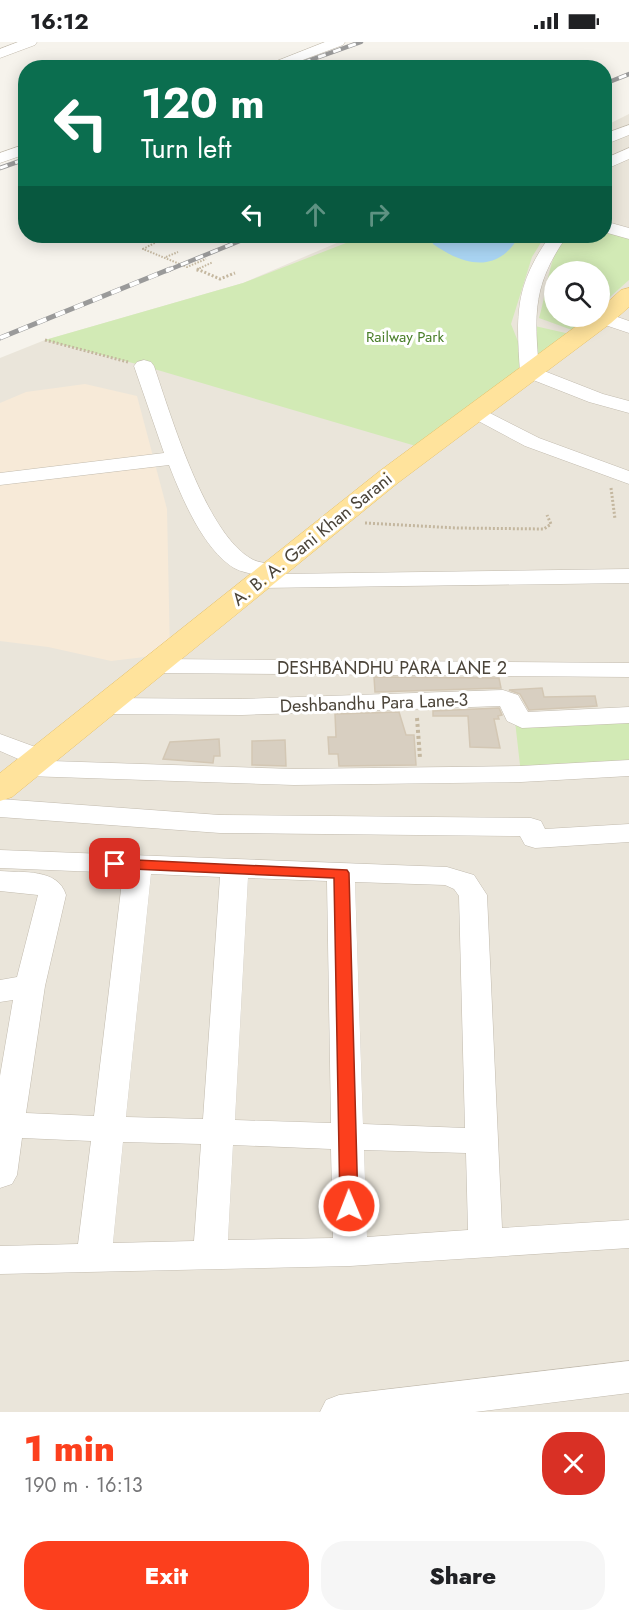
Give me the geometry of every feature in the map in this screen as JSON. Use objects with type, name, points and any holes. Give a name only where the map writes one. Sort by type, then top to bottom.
[{"type":"main road","name":"A. B. A. Gani Khan Sarani","points":[[610,312],[629,295]]},
{"type":"main road","name":"A. B. A. Gani Khan Sarani","points":[[0,790],[390,476],[591,327]]},
{"type":"street","points":[[0,54],[30,42]]},
{"type":"street","points":[[288,60],[338,42]]},
{"type":"street","points":[[612,137],[629,130]]},
{"type":"street","points":[[612,154],[629,146]]},
{"type":"street","points":[[0,158],[18,152]]},
{"type":"street","points":[[612,161],[629,153]]},
{"type":"street","points":[[612,170],[629,163]]},
{"type":"street","points":[[612,229],[629,234]]},
{"type":"street","points":[[553,243],[542,257],[528,292],[526,324],[530,372],[596,398],[629,407]]},
{"type":"street","points":[[610,320],[629,327]]},
{"type":"street","points":[[144,366],[175,458],[210,527],[226,550],[267,576],[629,576]]},
{"type":"street","points":[[476,412],[532,442],[629,478]]},
{"type":"street","points":[[0,479],[175,458]]},
{"type":"street","name":"DESHBANDHU PARA LANE 2","points":[[155,666],[629,670]]},
{"type":"street","name":"Deshbandhu Para Lane-3","points":[[106,706],[242,707],[503,698],[509,699],[516,716],[522,720],[629,715]]},
{"type":"street","points":[[0,742],[34,763],[294,777],[521,774],[629,768]]},
{"type":"street","points":[[0,808],[220,824],[531,827],[535,839],[629,833]]},
{"type":"street","points":[[0,859],[447,876],[464,882],[472,895],[485,1242]]},
{"type":"street","points":[[94,1258],[138,865]]},
{"type":"street","points":[[210,1255],[235,869]]},
{"type":"street","points":[[341,873],[350,1252]]},
{"type":"street","points":[[0,881],[42,884],[50,888],[52,895],[15,988],[0,1175]]},
{"type":"street","points":[[4,1125],[481,1142]]},
{"type":"street","points":[[0,1260],[350,1252],[629,1234]]},
{"type":"street","points":[[339,1412],[395,1408],[629,1377]]},
{"type":"path","points":[[157,243],[143,249],[188,267],[206,259]]},
{"type":"path","points":[[166,257],[178,252]]},
{"type":"path","points":[[213,262],[196,270],[220,279],[235,273]]},
{"type":"path","points":[[45,340],[144,366]]},
{"type":"path","points":[[609,472],[615,519]]},
{"type":"path","points":[[334,521],[421,527],[544,529],[551,524],[547,515]]},
{"type":"path","points":[[416,702],[422,774]]},
{"type":"shaded area","points":[[629,114],[629,1412],[0,1412],[0,358],[45,340],[243,283],[337,243],[612,243],[612,122]]},
{"type":"shaded area","points":[[85,384],[137,396],[167,509],[170,654],[111,661],[48,647],[0,641],[0,403],[26,392]]},
{"type":"green space","points":[[612,230],[629,234],[629,280],[610,297],[610,261],[552,261],[560,243],[612,243]]},
{"type":"green space","name":"Railway Park","points":[[346,243],[541,243],[532,257],[511,324],[529,369],[526,324],[579,336],[426,449],[144,366],[45,340],[243,283]]},
{"type":"green space","points":[[544,296],[544,320],[539,318]]},
{"type":"green space","points":[[629,715],[629,768],[521,774],[515,721]]},
{"type":"water","points":[[514,243],[501,256],[480,263],[457,257],[433,244]]},
{"type":"building","points":[[374,677],[499,678],[501,688],[375,692]]},
{"type":"building","points":[[542,688],[544,697],[595,696],[597,706],[529,710],[520,694],[509,690]]},
{"type":"building","points":[[499,708],[502,715],[498,716],[499,719],[494,719],[500,748],[470,747],[468,716],[433,716],[433,711]]},
{"type":"building","points":[[399,712],[406,735],[414,735],[416,765],[339,766],[338,754],[329,754],[328,737],[336,737],[335,714]]},
{"type":"building","points":[[219,739],[220,756],[214,756],[213,763],[163,759],[170,742]]},
{"type":"building","points":[[285,740],[286,766],[252,765],[252,741]]},
{"type":"railway","points":[[310,60],[361,42]]},
{"type":"railway","points":[[612,81],[629,74]]},
{"type":"railway","points":[[0,168],[18,162]]},
{"type":"railway","points":[[166,271],[235,243]]},
{"type":"railway","points":[[0,338],[170,269]]},
{"type":"route","points":[[115,864],[341,873],[349,1206]]}]
